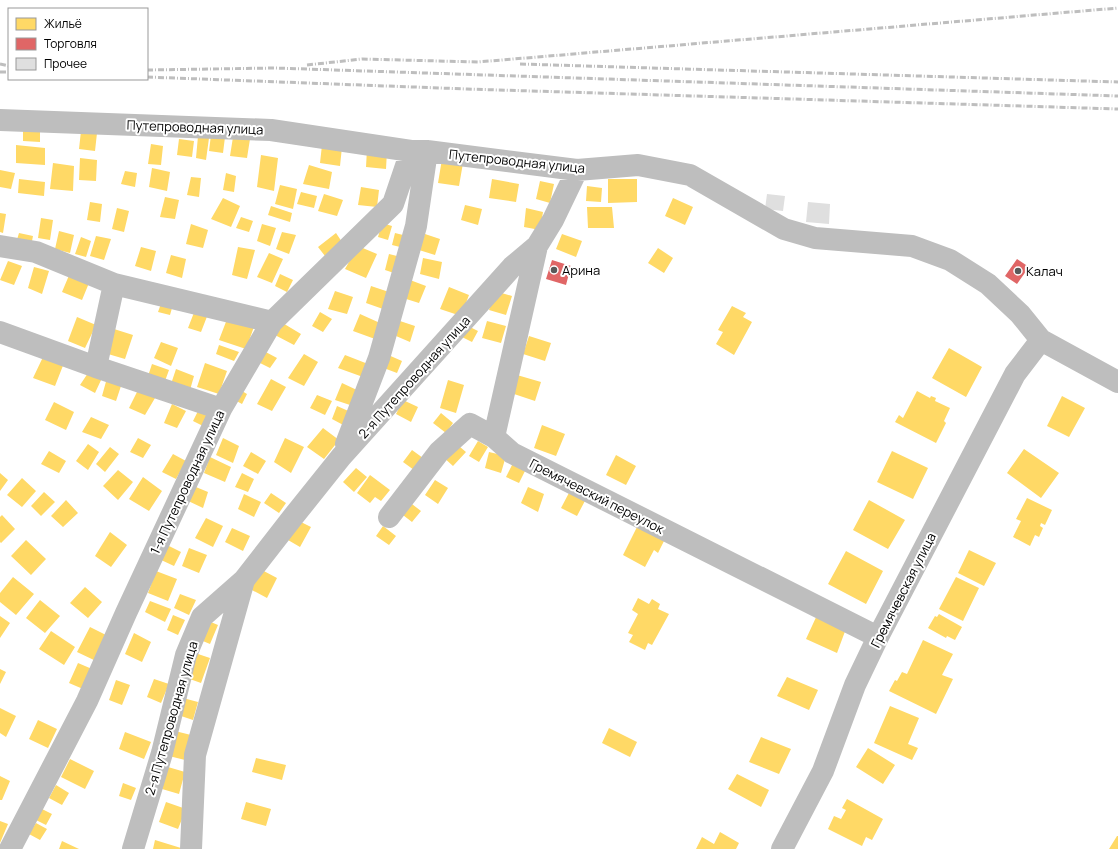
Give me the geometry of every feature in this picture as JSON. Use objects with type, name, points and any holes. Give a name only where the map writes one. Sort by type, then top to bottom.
[{"type":"street","name":"Путепроводная улица","points":[[0,120],[271,130],[419,151],[577,170],[638,165],[690,175],[784,228],[815,238],[912,246],[950,260],[988,284],[1020,314],[1041,340],[1118,382]]},
{"type":"street","name":"1-я Путепроводная улица","points":[[10,849],[87,701],[220,409],[272,322],[393,204],[419,151]]},
{"type":"street","points":[[341,457],[380,358],[416,226],[419,151]]},
{"type":"street","name":"2-я Путепроводная улица","points":[[133,849],[162,753],[186,655],[202,617],[244,580],[341,457],[512,267],[536,246],[553,220],[577,170]]},
{"type":"street","points":[[0,246],[36,252],[114,284],[272,322]]},
{"type":"street","points":[[494,437],[536,246]]},
{"type":"street","points":[[96,367],[114,284]]},
{"type":"street","points":[[0,332],[96,367],[220,409]]},
{"type":"street","name":"Гремячевская улица","points":[[782,849],[823,771],[855,684],[878,637],[1015,374],[1041,340]]},
{"type":"street","name":"Гремячевский переулок","points":[[389,517],[439,452],[470,424],[494,437],[512,453],[878,637]]},
{"type":"street","name":"2-я Путепроводная улица","points":[[191,849],[195,755],[244,580]]},
{"type":"building: Жильё","points":[[23,128],[40,129],[40,142],[23,141]]},
{"type":"building: Жильё","points":[[81,131],[97,133],[95,151],[79,149]]},
{"type":"building: Жильё","points":[[211,135],[225,137],[223,153],[209,151]]},
{"type":"building: Жильё","points":[[198,136],[209,138],[206,160],[196,158]]},
{"type":"building: Жильё","points":[[233,137],[250,139],[247,158],[230,156]]},
{"type":"building: Жильё","points":[[179,139],[194,141],[192,157],[177,155]]},
{"type":"building: Жильё","points":[[151,144],[163,146],[161,165],[148,164]]},
{"type":"building: Жильё","points":[[16,145],[45,148],[45,165],[16,163]]},
{"type":"building: Жильё","points":[[322,145],[342,147],[340,166],[320,163]]},
{"type":"building: Жильё","points":[[367,149],[387,151],[386,169],[366,167]]},
{"type":"building: Жильё","points":[[261,155],[278,158],[274,191],[257,187]]},
{"type":"building: Жильё","points":[[80,158],[97,160],[96,181],[79,180]]},
{"type":"building: Жильё","points":[[442,159],[463,163],[459,186],[438,183]]},
{"type":"building: Жильё","points":[[53,163],[74,166],[73,191],[50,189]]},
{"type":"building: Жильё","points":[[309,165],[332,172],[329,189],[303,184]]},
{"type":"building: Жильё","points":[[152,168],[170,172],[167,191],[149,187]]},
{"type":"building: Жильё","points":[[0,170],[15,173],[11,189],[0,187]]},
{"type":"building: Жильё","points":[[125,171],[137,173],[135,187],[121,184]]},
{"type":"building: Жильё","points":[[226,173],[236,176],[234,192],[223,190]]},
{"type":"building: Жильё","points":[[191,177],[201,178],[199,197],[187,195]]},
{"type":"building: Жильё","points":[[19,179],[45,182],[44,196],[18,193]]},
{"type":"building: Жильё","points":[[492,179],[519,184],[516,202],[489,198]]},
{"type":"building: Жильё","points":[[608,179],[637,179],[637,202],[608,203]]},
{"type":"building: Жильё","points":[[540,181],[554,184],[550,203],[536,199]]},
{"type":"building: Жильё","points":[[280,185],[297,189],[293,209],[275,204]]},
{"type":"building: Жильё","points":[[587,186],[602,188],[601,202],[586,201]]},
{"type":"building: Жильё","points":[[361,187],[379,190],[377,207],[358,205]]},
{"type":"building: Жильё","points":[[301,192],[317,196],[314,208],[297,204]]},
{"type":"building: Жильё","points":[[324,194],[343,200],[337,216],[318,211]]},
{"type":"building: Жильё","points":[[165,197],[179,200],[175,219],[160,217]]},
{"type":"building: Жильё","points":[[223,198],[240,206],[231,227],[211,219]]},
{"type":"building: Жильё","points":[[673,198],[693,207],[685,225],[665,216]]},
{"type":"building: Жильё","points":[[90,202],[102,204],[100,222],[87,220]]},
{"type":"building: Жильё","points":[[465,205],[482,209],[478,225],[461,220]]},
{"type":"building: Жильё","points":[[271,206],[292,213],[290,222],[268,215]]},
{"type":"building: Жильё","points":[[587,207],[612,207],[614,228],[588,228]]},
{"type":"building: Жильё","points":[[117,208],[129,211],[124,232],[112,229]]},
{"type":"building: Жильё","points":[[526,208],[543,212],[540,230],[524,227]]},
{"type":"building: Жильё","points":[[0,213],[6,214],[3,233],[0,232]]},
{"type":"building: Жильё","points":[[241,217],[253,221],[249,232],[236,228]]},
{"type":"building: Жильё","points":[[41,218],[53,220],[50,240],[38,238]]},
{"type":"building: Жильё","points":[[382,223],[392,226],[388,240],[378,237]]},
{"type":"building: Жильё","points":[[191,224],[208,230],[203,248],[186,244]]},
{"type":"building: Жильё","points":[[262,224],[276,228],[270,246],[257,241]]},
{"type":"building: Жильё","points":[[59,231],[74,235],[70,253],[55,249]]},
{"type":"building: Жильё","points":[[282,232],[296,235],[289,254],[276,249]]},
{"type":"building: Жильё","points":[[19,233],[33,236],[31,246],[16,243]]},
{"type":"building: Жильё","points":[[336,233],[342,242],[325,256],[318,247]]},
{"type":"building: Жильё","points":[[395,233],[407,236],[404,248],[392,245]]},
{"type":"building: Жильё","points":[[425,234],[440,239],[435,255],[419,250]]},
{"type":"building: Жильё","points":[[562,234],[582,241],[576,257],[556,249]]},
{"type":"building: Жильё","points":[[96,236],[111,239],[104,260],[90,256]]},
{"type":"building: Жильё","points":[[81,237],[91,241],[86,257],[75,254]]},
{"type":"building: Жильё","points":[[358,246],[377,254],[366,278],[345,269]]},
{"type":"building: Жильё","points":[[141,247],[156,251],[151,271],[135,266]]},
{"type":"building: Жильё","points":[[238,247],[255,250],[247,279],[232,275]]},
{"type":"building: Жильё","points":[[658,248],[673,258],[664,273],[648,263]]},
{"type":"building: Жильё","points":[[269,253],[283,259],[272,283],[257,277]]},
{"type":"building: Жильё","points":[[389,254],[401,257],[397,274],[385,270]]},
{"type":"building: Жильё","points":[[171,255],[186,259],[182,278],[166,273]]},
{"type":"building: Жильё","points":[[423,258],[442,262],[439,279],[420,274]]},
{"type":"building: Жильё","points":[[8,261],[22,266],[14,285],[0,280]]},
{"type":"building: Жильё","points":[[34,267],[49,271],[42,294],[28,288]]},
{"type":"building: Жильё","points":[[70,273],[89,283],[82,300],[62,292]]},
{"type":"building: Жильё","points":[[280,274],[293,280],[287,292],[275,286]]},
{"type":"building: Жильё","points":[[410,280],[426,286],[419,303],[403,298]]},
{"type":"building: Жильё","points":[[371,286],[389,292],[383,309],[366,303]]},
{"type":"building: Жильё","points":[[449,287],[469,295],[461,316],[440,309]]},
{"type":"building: Жильё","points":[[335,291],[353,297],[347,314],[328,309]]},
{"type":"building: Жильё","points":[[495,291],[512,296],[506,315],[489,310]]},
{"type":"building: Жильё","points":[[163,298],[174,301],[170,315],[158,312]]},
{"type":"building: Жильё","points":[[732,306],[746,313],[743,317],[752,322],[734,355],[716,344],[723,332],[718,330]]},
{"type":"building: Жильё","points":[[195,310],[208,314],[201,332],[188,328]]},
{"type":"building: Жильё","points":[[320,312],[332,319],[323,332],[312,326]]},
{"type":"building: Жильё","points":[[229,314],[255,324],[246,349],[219,340]]},
{"type":"building: Жильё","points":[[360,314],[380,323],[375,339],[353,331]]},
{"type":"building: Жильё","points":[[77,317],[96,325],[85,348],[68,341]]},
{"type":"building: Жильё","points":[[400,321],[415,326],[410,342],[396,336]]},
{"type":"building: Жильё","points":[[487,321],[506,326],[501,343],[482,338]]},
{"type":"building: Жильё","points":[[281,322],[301,334],[294,345],[273,334]]},
{"type":"building: Жильё","points":[[464,324],[478,331],[472,342],[458,335]]},
{"type":"building: Жильё","points":[[114,329],[133,335],[125,359],[108,354]]},
{"type":"building: Жильё","points":[[529,336],[551,343],[545,361],[523,354]]},
{"type":"building: Жильё","points":[[161,342],[178,348],[171,366],[154,358]]},
{"type":"building: Жильё","points":[[219,345],[239,352],[234,361],[216,354]]},
{"type":"building: Жильё","points":[[949,348],[982,367],[966,397],[932,378]]},
{"type":"building: Жильё","points":[[262,350],[277,358],[270,368],[254,360]]},
{"type":"building: Жильё","points":[[304,354],[318,362],[304,386],[288,378]]},
{"type":"building: Жильё","points":[[386,354],[402,361],[397,373],[381,367]]},
{"type":"building: Жильё","points":[[345,355],[368,364],[363,377],[338,368]]},
{"type":"building: Жильё","points":[[43,357],[64,363],[55,386],[33,378]]},
{"type":"building: Жильё","points":[[205,363],[227,371],[219,394],[197,387]]},
{"type":"building: Жильё","points":[[152,364],[169,370],[165,381],[148,376]]},
{"type":"building: Жильё","points":[[176,369],[194,376],[190,390],[171,384]]},
{"type":"building: Жильё","points":[[90,370],[102,378],[95,393],[80,385]]},
{"type":"building: Жильё","points":[[517,375],[541,382],[535,401],[511,393]]},
{"type":"building: Жильё","points":[[107,378],[122,383],[116,401],[102,396]]},
{"type":"building: Жильё","points":[[271,379],[286,387],[272,411],[257,404]]},
{"type":"building: Жильё","points":[[448,380],[464,385],[456,413],[440,408]]},
{"type":"building: Жильё","points":[[342,383],[359,391],[353,406],[335,400]]},
{"type":"building: Жильё","points":[[237,388],[247,394],[242,404],[231,398]]},
{"type":"building: Жильё","points":[[138,390],[155,398],[145,415],[129,408]]},
{"type":"building: Жильё","points":[[917,391],[930,398],[931,396],[936,398],[935,401],[950,408],[944,421],[946,423],[936,443],[895,422],[899,415],[903,418]]},
{"type":"building: Жильё","points":[[317,395],[332,401],[325,415],[310,408]]},
{"type":"building: Жильё","points":[[1062,396],[1085,408],[1069,437],[1047,426]]},
{"type":"building: Жильё","points":[[403,400],[418,407],[411,422],[396,414]]},
{"type":"building: Жильё","points":[[54,402],[74,412],[66,430],[45,420]]},
{"type":"building: Жильё","points":[[172,404],[186,411],[177,428],[164,423]]},
{"type":"building: Жильё","points":[[337,406],[353,413],[347,427],[332,419]]},
{"type":"building: Жильё","points":[[199,409],[210,415],[205,427],[193,421]]},
{"type":"building: Жильё","points":[[441,413],[453,423],[446,433],[433,423]]},
{"type":"building: Жильё","points":[[91,417],[109,425],[101,439],[82,432]]},
{"type":"building: Жильё","points":[[542,425],[565,434],[556,456],[534,448]]},
{"type":"building: Жильё","points":[[323,428],[339,440],[324,459],[307,447]]},
{"type":"building: Жильё","points":[[138,438],[151,445],[143,458],[130,452]]},
{"type":"building: Жильё","points":[[223,438],[239,446],[233,463],[216,455]]},
{"type":"building: Жильё","points":[[285,438],[304,447],[291,473],[274,462]]},
{"type":"building: Жильё","points":[[478,441],[488,447],[479,462],[469,456]]},
{"type":"building: Жильё","points":[[454,442],[466,452],[453,466],[442,456]]},
{"type":"building: Жильё","points":[[88,444],[99,452],[88,470],[76,461]]},
{"type":"building: Жильё","points":[[110,447],[119,454],[105,472],[96,464]]},
{"type":"building: Жильё","points":[[1024,449],[1059,473],[1041,498],[1007,473]]},
{"type":"building: Жильё","points":[[412,450],[423,458],[414,470],[403,462]]},
{"type":"building: Жильё","points":[[49,451],[66,461],[59,473],[41,464]]},
{"type":"building: Жильё","points":[[892,451],[928,468],[913,499],[877,482]]},
{"type":"building: Жильё","points":[[251,452],[266,461],[258,474],[243,466]]},
{"type":"building: Жильё","points":[[489,452],[506,456],[501,473],[485,468]]},
{"type":"building: Жильё","points":[[173,454],[186,461],[176,479],[162,472]]},
{"type":"building: Жильё","points":[[616,455],[636,466],[626,485],[606,475]]},
{"type":"building: Жильё","points":[[210,457],[231,467],[225,482],[204,473]]},
{"type":"building: Жильё","points":[[514,461],[527,467],[519,483],[506,477]]},
{"type":"building: Жильё","points":[[356,468],[367,477],[354,492],[343,482]]},
{"type":"building: Жильё","points":[[118,470],[133,482],[118,500],[103,486]]},
{"type":"building: Жильё","points":[[0,473],[8,480],[0,491]]},
{"type":"building: Жильё","points":[[242,473],[254,479],[248,492],[235,487]]},
{"type":"building: Жильё","points":[[370,475],[390,490],[381,501],[375,497],[370,503],[357,493]]},
{"type":"building: Жильё","points":[[143,477],[162,491],[149,511],[129,499]]},
{"type":"building: Жильё","points":[[22,478],[36,491],[22,507],[7,495]]},
{"type":"building: Жильё","points":[[435,480],[448,488],[438,504],[425,495]]},
{"type":"building: Жильё","points":[[191,485],[208,492],[203,508],[184,499]]},
{"type":"building: Жильё","points":[[528,487],[544,494],[538,512],[521,503]]},
{"type":"building: Жильё","points":[[571,489],[587,497],[577,516],[561,508]]},
{"type":"building: Жильё","points":[[44,492],[55,502],[41,516],[31,506]]},
{"type":"building: Жильё","points":[[271,493],[286,503],[279,513],[264,503]]},
{"type":"building: Жильё","points":[[244,494],[261,502],[254,517],[238,509]]},
{"type":"building: Жильё","points":[[1027,498],[1052,510],[1045,525],[1041,523],[1040,526],[1043,528],[1039,537],[1035,535],[1030,546],[1013,537],[1021,521],[1016,519]]},
{"type":"building: Жильё","points":[[66,500],[78,513],[63,527],[51,516]]},
{"type":"building: Жильё","points":[[869,500],[905,520],[888,549],[853,530]]},
{"type":"building: Жильё","points":[[408,501],[421,511],[412,522],[399,512]]},
{"type":"building: Жильё","points":[[2,515],[15,529],[1,543],[0,517]]},
{"type":"building: Жильё","points":[[206,518],[223,526],[213,547],[195,538]]},
{"type":"building: Жильё","points":[[299,521],[311,527],[300,547],[288,540]]},
{"type":"building: Жильё","points":[[383,526],[396,536],[389,545],[376,536]]},
{"type":"building: Жильё","points":[[637,527],[664,541],[658,553],[654,550],[645,567],[623,555]]},
{"type":"building: Жильё","points":[[232,528],[250,536],[243,551],[225,542]]},
{"type":"building: Жильё","points":[[110,532],[127,545],[111,567],[95,556]]},
{"type":"building: Жильё","points":[[26,540],[46,559],[31,575],[11,556]]},
{"type":"building: Жильё","points":[[165,544],[181,552],[174,566],[159,559]]},
{"type":"building: Жильё","points":[[189,548],[207,555],[199,573],[182,566]]},
{"type":"building: Жильё","points":[[969,550],[996,563],[984,586],[958,573]]},
{"type":"building: Жильё","points":[[846,551],[883,571],[866,604],[828,584]]},
{"type":"building: Жильё","points":[[260,569],[277,578],[267,598],[250,589]]},
{"type":"building: Жильё","points":[[156,571],[177,579],[168,601],[148,593]]},
{"type":"building: Жильё","points":[[13,577],[34,594],[16,615],[0,602],[0,593]]},
{"type":"building: Жильё","points":[[956,577],[979,588],[963,621],[939,609]]},
{"type":"building: Жильё","points":[[85,587],[102,602],[88,618],[70,603]]},
{"type":"building: Жильё","points":[[180,594],[196,600],[189,615],[174,608]]},
{"type":"building: Жильё","points":[[638,598],[649,604],[652,599],[660,604],[658,609],[669,614],[652,645],[648,643],[645,650],[629,642],[633,635],[628,633],[638,614],[632,610]]},
{"type":"building: Жильё","points":[[40,600],[60,616],[45,633],[26,618]]},
{"type":"building: Жильё","points":[[150,601],[171,609],[165,622],[145,612]]},
{"type":"building: Жильё","points":[[818,613],[847,626],[837,653],[806,639]]},
{"type":"building: Жильё","points":[[939,614],[962,627],[955,640],[947,636],[946,638],[928,628],[935,616],[937,617]]},
{"type":"building: Жильё","points":[[173,615],[185,620],[178,635],[167,630]]},
{"type":"building: Жильё","points":[[0,616],[10,623],[0,638]]},
{"type":"building: Жильё","points":[[206,620],[218,625],[210,644],[198,639]]},
{"type":"building: Жильё","points":[[90,627],[108,636],[96,661],[77,652]]},
{"type":"building: Жильё","points":[[51,631],[75,647],[64,665],[39,649]]},
{"type":"building: Жильё","points":[[134,633],[151,642],[142,662],[125,654]]},
{"type":"building: Жильё","points":[[923,640],[953,654],[942,675],[953,679],[936,714],[889,691],[895,680],[897,681],[902,672],[907,674]]},
{"type":"building: Жильё","points":[[195,653],[210,658],[201,683],[187,678]]},
{"type":"building: Жильё","points":[[78,663],[92,669],[83,689],[69,683]]},
{"type":"building: Жильё","points":[[0,669],[6,672],[0,684]]},
{"type":"building: Жильё","points":[[787,677],[818,690],[809,710],[777,696]]},
{"type":"building: Жильё","points":[[154,679],[169,684],[161,703],[147,697]]},
{"type":"building: Жильё","points":[[116,680],[130,685],[122,705],[109,700]]},
{"type":"building: Жильё","points":[[183,698],[198,702],[193,720],[178,715]]},
{"type":"building: Жильё","points":[[890,706],[919,718],[908,744],[918,748],[912,760],[874,743]]},
{"type":"building: Жильё","points":[[0,708],[16,716],[6,737],[0,733]]},
{"type":"building: Жильё","points":[[38,720],[57,729],[48,748],[29,739]]},
{"type":"building: Жильё","points":[[609,728],[637,742],[630,757],[602,743]]},
{"type":"building: Жильё","points":[[175,731],[191,735],[185,760],[169,756]]},
{"type":"building: Жильё","points":[[125,732],[151,742],[144,759],[119,749]]},
{"type":"building: Жильё","points":[[761,737],[791,749],[779,774],[749,762]]},
{"type":"building: Жильё","points":[[868,748],[895,765],[883,784],[856,767]]},
{"type":"building: Жильё","points":[[256,758],[286,765],[282,780],[252,772]]},
{"type":"building: Жильё","points":[[70,759],[94,771],[85,789],[61,777]]},
{"type":"building: Жильё","points":[[168,767],[185,772],[179,794],[162,789]]},
{"type":"building: Жильё","points":[[737,774],[769,790],[761,807],[728,789]]},
{"type":"building: Жильё","points":[[0,776],[10,781],[2,800],[0,800]]},
{"type":"building: Жильё","points":[[123,783],[136,788],[131,800],[119,796]]},
{"type":"building: Жильё","points":[[56,785],[69,793],[62,805],[49,798]]},
{"type":"building: Жильё","points":[[847,799],[883,819],[872,840],[866,837],[862,846],[828,829],[834,816],[841,819],[846,810],[842,808]]},
{"type":"building: Жильё","points":[[166,802],[186,809],[178,829],[159,822]]},
{"type":"building: Жильё","points":[[246,802],[271,809],[266,826],[241,819]]},
{"type":"building: Жильё","points":[[40,808],[52,814],[46,825],[34,819]]},
{"type":"building: Жильё","points":[[0,821],[8,824],[0,843]]},
{"type":"building: Жильё","points":[[36,823],[47,829],[40,840],[29,834]]},
{"type":"building: Жильё","points":[[720,832],[739,843],[736,849],[696,849],[702,837],[714,844]]},
{"type":"building: Жильё","points":[[1117,836],[1118,849],[1109,849]]},
{"type":"building: Жильё","points":[[155,840],[181,848],[181,849],[153,849]]},
{"type":"building: Жильё","points":[[62,841],[79,849],[59,849]]},
{"type":"building: Торговля","points":[[1017,259],[1029,267],[1017,284],[1005,276]]},
{"type":"building: Торговля","points":[[552,260],[571,266],[566,285],[546,279]]},
{"type":"building: Прочее","points":[[767,194],[785,196],[783,211],[765,209]]},
{"type":"building: Прочее","points":[[808,202],[830,204],[829,224],[806,222]]},
{"type":"railway","points":[[307,65],[362,59],[478,62],[1118,8]]},
{"type":"railway","points":[[0,64],[8,66]]},
{"type":"railway","points":[[520,64],[1118,82]]},
{"type":"railway","points":[[148,70],[275,68],[1118,96]]},
{"type":"railway","points":[[0,72],[8,72]]},
{"type":"railway","points":[[148,77],[467,89],[1118,109]]},
{"type":"place","name":"Арина","points":[[554,270]]},
{"type":"place","name":"Калач","points":[[1018,271]]}]
